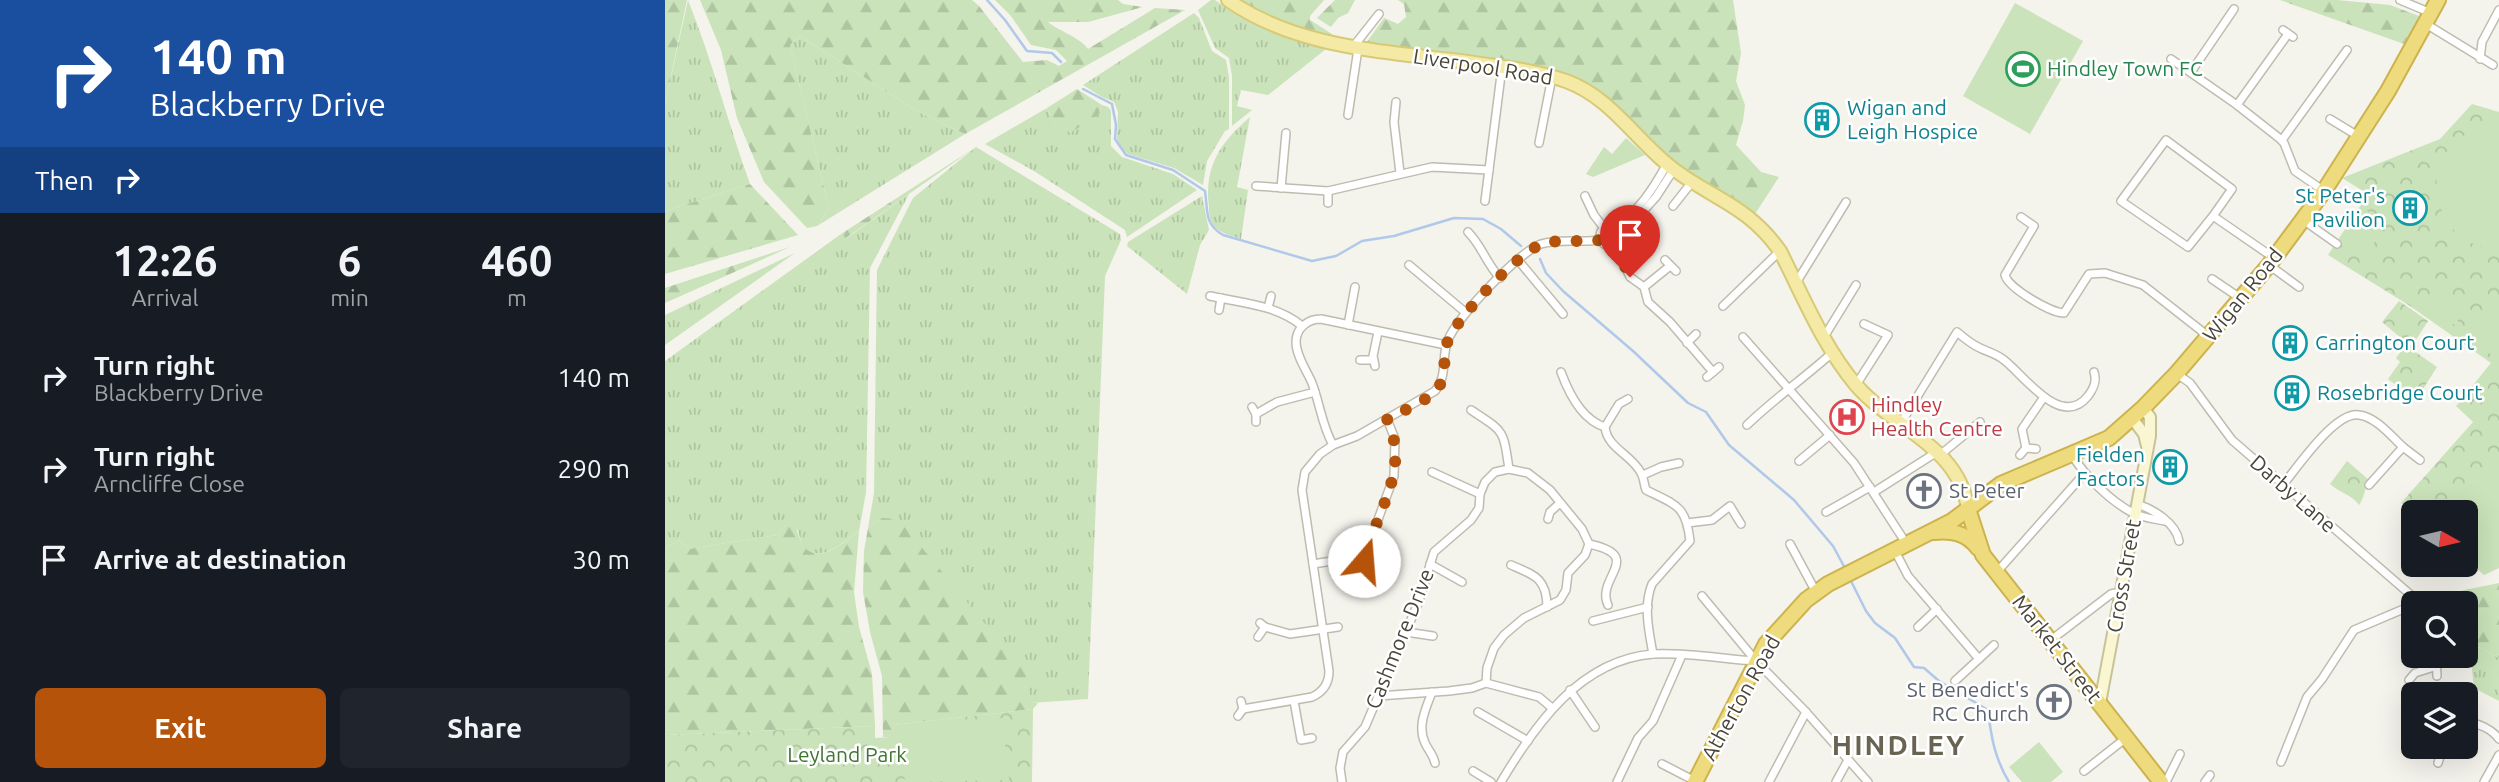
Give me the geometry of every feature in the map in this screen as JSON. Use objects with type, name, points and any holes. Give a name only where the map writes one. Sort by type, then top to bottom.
[{"type":"highway","name":"Wigan Road","points":[[1968,509],[2014,477],[2100,443],[2138,413],[2176,374],[2241,299],[2324,191],[2388,92],[2432,12]]},
{"type":"highway","name":"Atherton Road","points":[[1696,782],[1756,661],[1776,632],[1816,592],[1898,544],[1933,533],[1968,509]]},
{"type":"highway","name":"Market Street","points":[[1968,509],[1983,555],[2160,781]]},
{"type":"highway","points":[[1933,533],[1944,531],[1961,534],[1975,543],[1983,555]]},
{"type":"main road","name":"Liverpool Road","points":[[1228,0],[1279,26],[1323,41],[1355,48],[1502,67],[1552,77],[1577,86],[1606,105],[1670,167],[1743,211],[1757,223],[1780,251],[1832,353],[1868,397],[1939,453],[1955,471],[1964,487],[1968,509]]},
{"type":"main road","name":"Cross Street","points":[[2100,703],[2151,423],[2138,413]]},
{"type":"street","points":[[2400,0],[2432,12],[2480,59],[2493,65]]},
{"type":"street","points":[[2191,72],[2233,9]]},
{"type":"street","points":[[2480,59],[2482,42],[2499,10]]},
{"type":"street","points":[[1348,115],[1355,48],[1379,14]]},
{"type":"street","points":[[2237,105],[2288,33]]},
{"type":"street","points":[[2282,140],[2348,50]]},
{"type":"street","points":[[2171,60],[2282,140],[2293,169],[2324,191]]},
{"type":"street","points":[[1485,201],[1502,67]]},
{"type":"street","points":[[1539,143],[1552,77]]},
{"type":"street","points":[[1396,102],[1394,122],[1401,173]]},
{"type":"street","points":[[2330,119],[2359,137]]},
{"type":"street","points":[[1281,188],[1286,133]]},
{"type":"street","points":[[2166,140],[2232,189],[2213,216],[2188,247],[2121,201],[2166,140]]},
{"type":"street","points":[[1256,186],[1328,191],[1442,166],[1489,170]]},
{"type":"street","points":[[1615,245],[1605,245],[1600,240],[1600,232],[1627,217],[1670,167]]},
{"type":"street","points":[[1615,245],[1656,197],[1670,167]]},
{"type":"street","points":[[1673,206],[1692,182]]},
{"type":"street","points":[[1328,191],[1328,203]]},
{"type":"street","points":[[1585,196],[1594,215],[1608,227],[1617,229],[1620,237]]},
{"type":"street","points":[[1796,283],[1846,202]]},
{"type":"street","points":[[2213,216],[2271,261],[2299,287]]},
{"type":"street","points":[[2021,217],[2042,232]]},
{"type":"street","points":[[2303,220],[2337,244]]},
{"type":"street","points":[[2034,226],[2006,271],[2005,279],[2010,285],[2055,312],[2064,313],[2089,274],[2097,272],[2115,276],[2143,285],[2209,337]]},
{"type":"street","points":[[1468,232],[1479,243],[1486,262],[1500,278]]},
{"type":"street","points":[[1241,709],[1317,695],[1328,682],[1329,671],[1302,490],[1305,472],[1314,459],[1333,445],[1357,436],[1428,397],[1439,387],[1446,345],[1453,329],[1465,312],[1518,260],[1535,247],[1550,242],[1600,240]]},
{"type":"street","points":[[1615,245],[1630,277],[1644,287],[1648,302],[1670,322],[1713,372]]},
{"type":"street","points":[[1723,306],[1780,251]]},
{"type":"street","points":[[1518,260],[1563,314]]},
{"type":"street","points":[[1409,265],[1465,312]]},
{"type":"street","points":[[1644,287],[1670,265]]},
{"type":"street","points":[[2212,279],[2241,299]]},
{"type":"street","points":[[1823,337],[1856,285]]},
{"type":"street","points":[[1348,325],[1355,287]]},
{"type":"street","points":[[1210,296],[1286,314],[1303,327]]},
{"type":"street","points":[[1268,308],[1271,296]]},
{"type":"street","points":[[1219,310],[1221,298]]},
{"type":"street","points":[[1333,445],[1297,347],[1297,335],[1303,327],[1317,319],[1446,345]]},
{"type":"street","points":[[1856,385],[1888,335],[1864,324]]},
{"type":"street","points":[[1901,423],[1962,325]]},
{"type":"street","points":[[1360,359],[1374,363],[1378,332]]},
{"type":"street","points":[[1957,332],[1973,344],[2007,361],[2044,397],[2063,406],[2074,406],[2084,401],[2095,384],[2094,372]]},
{"type":"street","points":[[1687,342],[1696,334]]},
{"type":"street","points":[[1743,337],[1831,435],[1872,489],[1898,544],[1908,576],[1979,659]]},
{"type":"street","points":[[1747,425],[1775,398],[1790,390],[1832,353]]},
{"type":"street","points":[[1561,372],[1583,413],[1593,424],[1605,427]]},
{"type":"street","name":"Darby Lane","points":[[2176,374],[2190,383],[2232,440],[2402,591]]},
{"type":"street","points":[[2095,384],[2104,387]]},
{"type":"street","points":[[1255,414],[1277,402],[1315,392]]},
{"type":"street","points":[[2026,448],[2022,429],[2044,397]]},
{"type":"street","points":[[1627,399],[1619,404],[1605,427],[1606,435],[1611,443],[1636,465],[1643,475],[1646,491],[1675,505],[1684,513],[1690,541],[1652,584],[1648,625],[1653,654]]},
{"type":"street","points":[[1471,410],[1499,429],[1505,440],[1509,469],[1528,473],[1540,480],[1582,529],[1589,544],[1585,555],[1568,573],[1566,590],[1560,600],[1524,618],[1504,635],[1494,648],[1487,668],[1486,683]]},
{"type":"street","points":[[2282,486],[2332,427],[2341,418],[2350,415],[2367,417],[2403,447],[2420,457]]},
{"type":"street","points":[[1313,564],[1362,558],[1394,476],[1395,439],[1387,419]]},
{"type":"street","points":[[1826,512],[1939,453],[1980,422]]},
{"type":"street","points":[[1799,461],[1831,435]]},
{"type":"street","points":[[2369,485],[2403,447]]},
{"type":"street","points":[[2026,448],[2036,449]]},
{"type":"street","points":[[2020,455],[2026,448]]},
{"type":"street","points":[[2072,455],[2084,474],[2136,509],[2154,511],[2174,529],[2179,541]]},
{"type":"street","points":[[1643,475],[1679,463]]},
{"type":"street","points":[[1295,468],[1305,472]]},
{"type":"street","name":"Cashmore Drive","points":[[1342,782],[1340,768],[1343,751],[1365,727],[1419,601],[1434,552],[1471,520],[1479,508],[1480,494],[1485,482],[1495,472],[1509,469]]},
{"type":"street","points":[[1432,472],[1480,494]]},
{"type":"street","points":[[1996,573],[2084,474]]},
{"type":"street","points":[[1548,519],[1550,512],[1560,503]]},
{"type":"street","points":[[1687,523],[1712,520],[1730,506],[1741,524]]},
{"type":"street","points":[[1589,544],[1608,548],[1616,556],[1617,569],[1608,583],[1605,598],[1608,605]]},
{"type":"street","points":[[1790,544],[1816,592]]},
{"type":"street","points":[[1430,564],[1462,582]]},
{"type":"street","points":[[1511,565],[1538,577],[1547,592],[1547,607]]},
{"type":"street","points":[[2051,640],[2111,594],[2122,593]]},
{"type":"street","points":[[1702,596],[1756,661],[1868,782]]},
{"type":"street","points":[[1593,621],[1648,607]]},
{"type":"street","points":[[1918,626],[1937,609]]},
{"type":"street","name":"Darby Lane","points":[[2281,762],[2307,697],[2354,630],[2401,611]]},
{"type":"street","points":[[1258,638],[1263,625],[1290,634],[1338,627]]},
{"type":"street","points":[[1406,632],[1433,636]]},
{"type":"street","points":[[1955,681],[1994,645]]},
{"type":"street","points":[[1503,781],[1552,708],[1570,690],[1626,660],[1653,654],[1756,661]]},
{"type":"street","points":[[1617,782],[1638,738],[1653,721],[1682,655]]},
{"type":"street","points":[[2409,680],[2415,673],[2431,668]]},
{"type":"street","points":[[2437,668],[2437,676]]},
{"type":"street","points":[[1378,696],[1472,688],[1486,683],[1539,697],[1552,708]]},
{"type":"street","points":[[1570,690],[1595,727]]},
{"type":"street","points":[[1432,692],[1423,716],[1422,732],[1425,744],[1433,753],[1436,763]]},
{"type":"street","points":[[1294,701],[1301,743],[1312,738]]},
{"type":"street","points":[[1478,712],[1528,741]]},
{"type":"street","points":[[1769,782],[1805,712]]},
{"type":"street","points":[[2478,724],[2494,732],[2499,739]]},
{"type":"street","points":[[2084,771],[2127,738]]},
{"type":"street","points":[[2160,781],[2181,754]]},
{"type":"street","points":[[2484,782],[2499,755]]},
{"type":"street","points":[[2438,763],[2440,759]]},
{"type":"street","points":[[1836,782],[1848,760]]},
{"type":"street","points":[[1662,764],[1696,782]]},
{"type":"street","points":[[1473,771],[1491,782]]},
{"type":"green space","points":[[665,0],[687,0],[665,104]]},
{"type":"green space","points":[[688,0],[750,184],[665,211],[665,104]]},
{"type":"green space","points":[[700,0],[972,0],[1023,62],[1047,60],[1059,66],[1067,61],[1056,50],[1031,45],[1011,16],[995,0],[1118,0],[1123,4],[1143,7],[1088,22],[1048,22],[1080,41],[1088,49],[1155,8],[1185,10],[965,134],[920,113],[800,36],[790,45],[829,209],[817,226],[807,228],[764,182],[737,118],[721,50]]},
{"type":"green space","points":[[1211,0],[1268,30],[1326,49],[1268,95],[1241,90],[1237,106],[1252,110],[1232,126],[1232,76],[1229,58],[1215,48],[1198,10]]},
{"type":"green space","points":[[1238,0],[1324,0],[1310,16],[1310,20],[1332,34],[1330,39],[1293,26]]},
{"type":"green space","points":[[1335,0],[1355,0],[1348,13],[1338,18],[1331,27],[1317,18]]},
{"type":"green space","points":[[1398,0],[1733,0],[1741,53],[1736,81],[1745,105],[1736,145],[1761,172],[1779,177],[1755,214],[1682,170],[1586,82],[1556,71],[1455,53],[1367,42],[1384,18],[1398,24],[1406,17],[1404,4]]},
{"type":"green space","points":[[2280,0],[2337,0],[2390,5],[2419,16],[2407,45]]},
{"type":"green space","name":"Hindley Town FC","points":[[2015,3],[2083,41],[2030,134],[1963,96]]},
{"type":"green space","points":[[1194,13],[1199,18],[1212,51],[1226,60],[1229,77],[1229,129],[1225,131],[1207,161],[1203,185],[1174,168],[1128,154],[1117,139],[1118,112],[1114,102],[1083,85]]},
{"type":"green space","points":[[800,36],[920,113],[965,134],[817,226],[829,209],[790,45]]},
{"type":"green space","points":[[1077,89],[1102,105],[1098,115],[1070,133],[1055,124],[1047,108]]},
{"type":"green space","points":[[2472,104],[2499,112],[2499,568],[2484,575],[2478,570],[2478,500],[2404,500],[2473,422],[2456,406],[2491,363],[2410,306],[2328,255],[2368,194],[2342,178],[2440,139]]},
{"type":"green space","points":[[1102,105],[1111,111],[1111,146],[1122,157],[1173,174],[1197,190],[1127,237],[1125,230],[1034,171],[985,144],[1047,108],[1055,124],[1098,115]]},
{"type":"green space","points":[[1250,117],[1237,187],[1248,190],[1241,239],[1221,232],[1212,224],[1208,192],[1216,156],[1230,136]]},
{"type":"green space","points":[[2499,125],[2499,248],[2479,246],[2463,238],[2450,225],[2441,209],[2437,191],[2438,172],[2445,155],[2466,134]]},
{"type":"green space","points":[[1626,138],[1645,155],[1593,177],[1586,174],[1604,147],[1612,154]]},
{"type":"green space","points":[[976,147],[1120,234],[1121,240],[1105,276],[1088,699],[1031,703],[882,518],[868,528],[874,493],[877,270],[913,198]]},
{"type":"green space","points":[[976,147],[846,238],[841,234]]},
{"type":"green space","points":[[750,184],[798,235],[665,274],[665,211]]},
{"type":"green space","points":[[909,194],[870,268],[866,492],[859,531],[840,545],[817,553],[803,546],[798,530],[785,526],[777,535],[689,549],[679,540],[665,548],[665,361],[841,234],[847,238]]},
{"type":"green space","points":[[1202,196],[1209,230],[1200,245],[1187,294],[1127,246],[1128,242]]},
{"type":"green space","points":[[2361,207],[2387,224],[2371,248],[2364,251],[2340,240]]},
{"type":"green space","points":[[790,247],[665,303],[665,288]]},
{"type":"green space","points":[[795,253],[665,345],[665,315]]},
{"type":"green space","points":[[2440,294],[2465,310],[2455,325],[2430,309]]},
{"type":"green space","points":[[2499,297],[2499,361],[2468,336]]},
{"type":"green space","points":[[2399,301],[2428,321],[2412,346],[2414,351],[2437,367],[2416,400],[2388,379],[2400,362],[2396,358],[2407,343],[2382,322]]},
{"type":"green space","points":[[2499,458],[2499,560],[2489,572],[2478,562],[2478,500],[2463,500]]},
{"type":"green space","points":[[2347,461],[2369,480],[2359,505],[2353,498],[2330,484]]},
{"type":"green space","points":[[882,518],[898,519],[1027,674],[1031,703],[1038,703],[1033,709],[893,725],[893,737],[883,737],[882,676],[863,592],[864,551],[868,528]]},
{"type":"green space","points":[[793,523],[803,545],[816,554],[839,546],[859,531],[854,592],[859,627],[872,674],[875,726],[665,735],[665,548],[679,540],[689,549],[777,535],[785,526]]},
{"type":"green space","points":[[2499,583],[2499,658],[2478,647],[2478,591],[2460,591]]},
{"type":"green space","points":[[2478,647],[2499,658],[2499,701],[2478,690],[2478,682],[2473,682],[2472,668],[2478,668]]},
{"type":"green space","name":"Leyland Park","points":[[1033,709],[1032,782],[665,782],[665,735],[875,726],[875,738],[892,737],[893,725]]},
{"type":"green space","points":[[1002,718],[1009,780],[905,782],[899,730]]},
{"type":"green space","points":[[2039,742],[2063,772],[2051,782],[2022,782],[2009,767]]},
{"type":"waterway","points":[[987,0],[1027,51],[1052,53],[1061,62]]},
{"type":"waterway","points":[[1083,89],[1112,104],[1116,125],[1115,139],[1126,155],[1173,170],[1205,191],[1210,222],[1223,235],[1312,261],[1336,256],[1362,241],[1394,236],[1454,218],[1483,219],[1501,229],[1521,246]]},
{"type":"waterway","points":[[1540,259],[1546,273],[1563,291],[1688,403],[1706,412],[1729,445],[1794,500],[1833,546],[1846,570]]},
{"type":"waterway","points":[[1850,579],[1866,611],[1875,623],[1895,638],[1914,667],[1924,668],[1939,681],[1988,710],[1994,748],[2009,782]]},
{"type":"place","name":"Hindley Town FC","points":[[2023,69]]},
{"type":"place","name":"Wigan and Leigh Hospice","points":[[1822,120]]},
{"type":"place","name":"St Peter's Pavilion","points":[[2410,208]]},
{"type":"place","name":"Carrington Court","points":[[2290,343]]},
{"type":"place","name":"Rosebridge Court","points":[[2292,393]]},
{"type":"place","name":"Hindley Health Centre","points":[[1847,417]]},
{"type":"place","name":"Fielden Factors","points":[[2170,467]]},
{"type":"place","name":"St Peter","points":[[1924,491]]},
{"type":"place","name":"St Benedict's RC Church","points":[[2054,702]]},
{"type":"district","name":"HINDLEY","points":[[1899,745]]},
{"type":"route","points":[[1364,561],[1360,555],[1369,544],[1394,476],[1396,446],[1387,419],[1428,397],[1439,387],[1446,345],[1465,312],[1526,253],[1550,242],[1600,240],[1605,245],[1615,245],[1630,277]]}]
